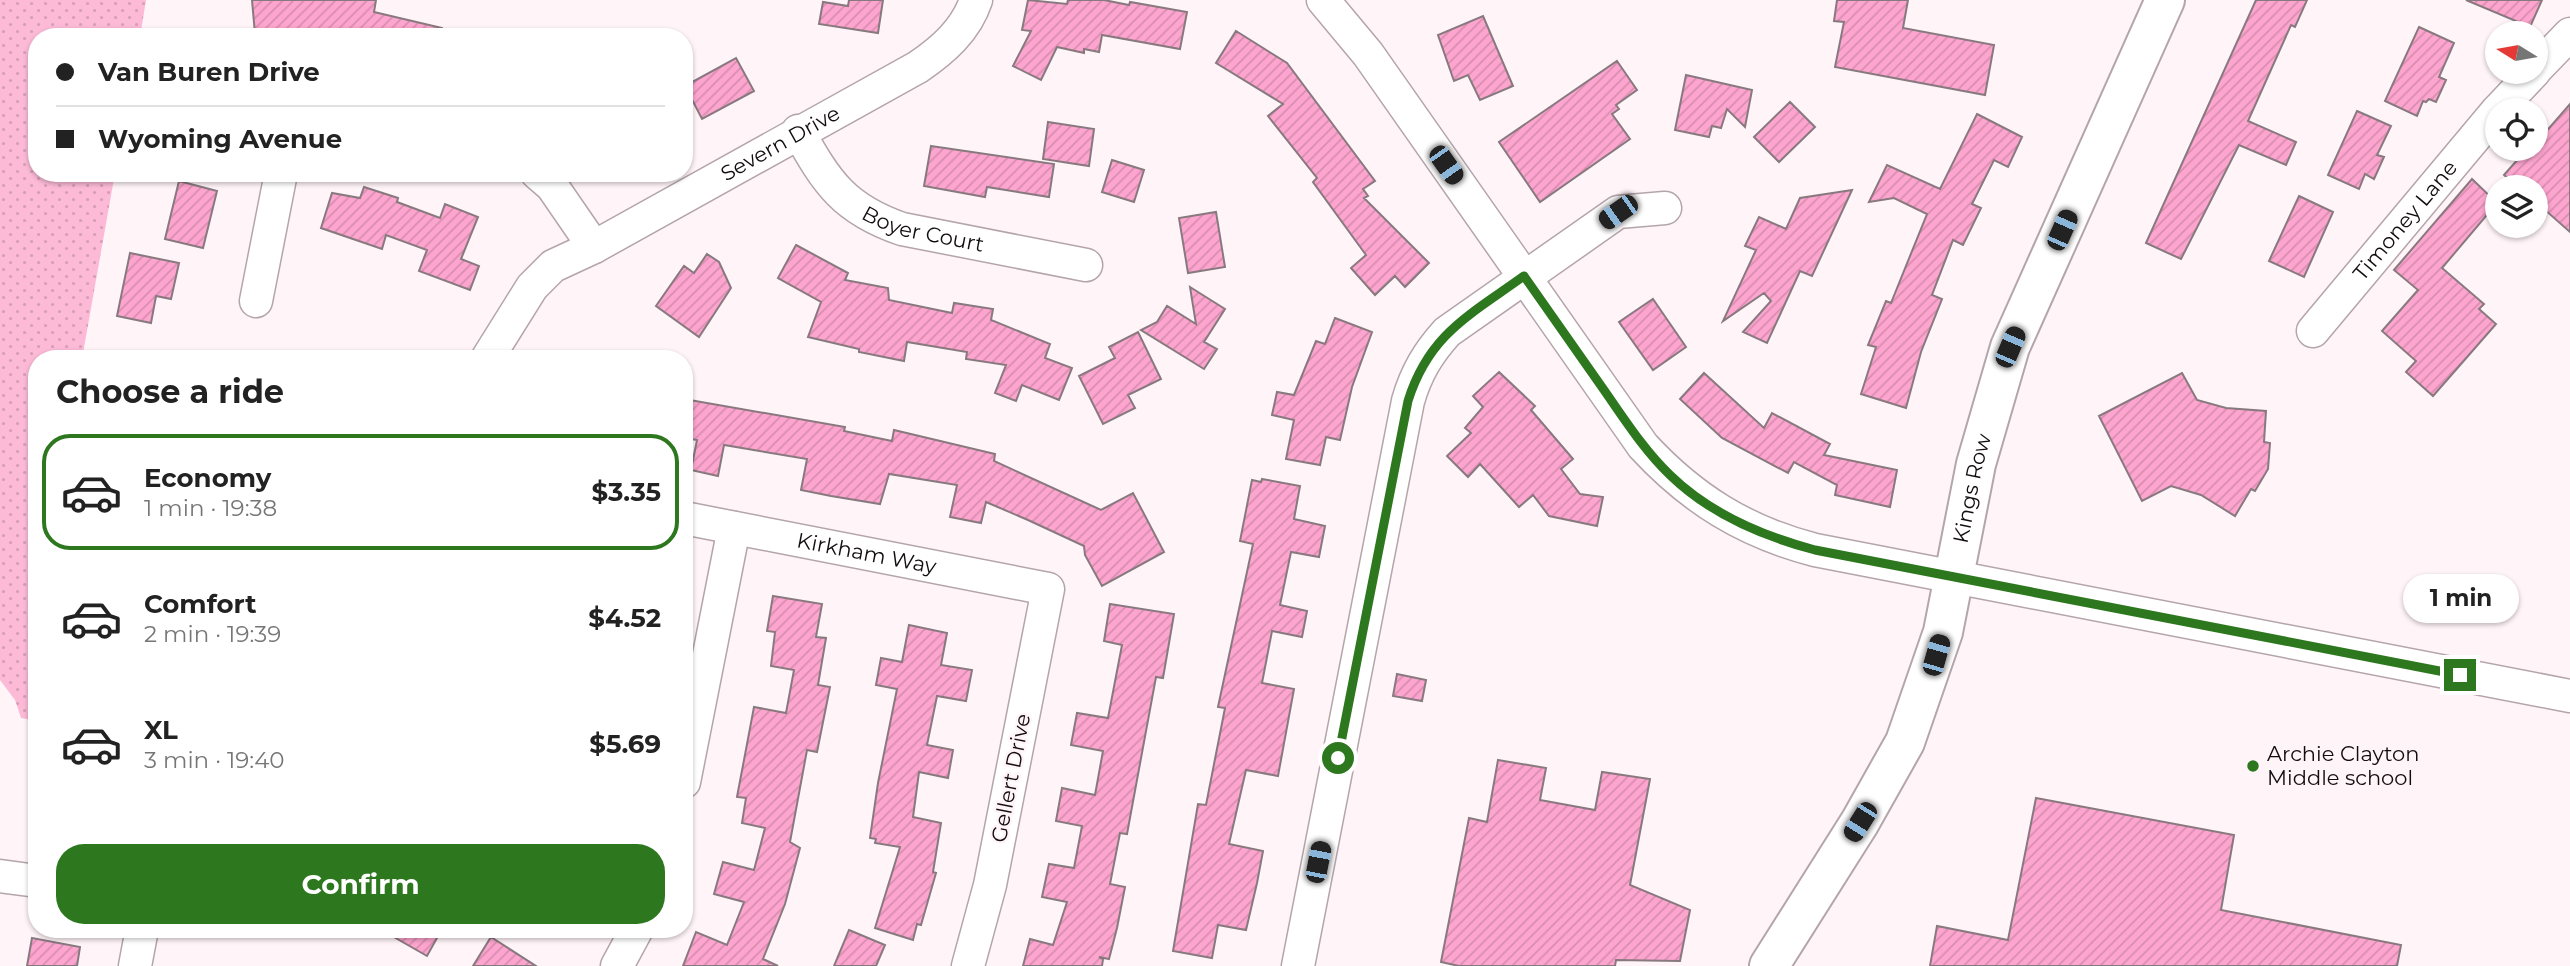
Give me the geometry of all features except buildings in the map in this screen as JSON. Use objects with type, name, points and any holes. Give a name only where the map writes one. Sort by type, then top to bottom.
[{"type":"main road","name":"Kings Row","points":[[1769,966],[1860,822],[1905,742],[1940,643],[1980,451],[2010,347],[2165,0]]},
{"type":"street","name":"Severn Drive","points":[[493,350],[532,287],[553,266],[594,247],[798,131],[918,67],[940,52],[959,31],[976,0]]},
{"type":"street","points":[[1323,0],[1368,54],[1643,446],[1671,476],[1705,504],[1742,525],[1783,542],[2570,696]]},
{"type":"street","name":"Timoney Lane","points":[[2548,57],[2570,34]]},
{"type":"street","name":"Timoney Lane","points":[[2509,98],[2522,84]]},
{"type":"street","name":"Timoney Lane","points":[[2314,331],[2485,124]]},
{"type":"street","name":"Boyer Court","points":[[798,131],[825,179],[846,201],[873,219],[902,229],[1086,265]]},
{"type":"street","points":[[256,301],[279,182]]},
{"type":"street","points":[[547,182],[594,247]]},
{"type":"street","points":[[1298,966],[1415,376],[1429,352],[1447,332],[1618,212],[1665,208]]},
{"type":"street","name":"Kirkham Way","points":[[693,520],[1048,589]]},
{"type":"street","points":[[693,736],[734,528]]},
{"type":"street","name":"Gellert Drive","points":[[968,966],[990,885],[1048,589]]},
{"type":"street","points":[[0,876],[28,880]]},
{"type":"street","points":[[135,966],[140,938]]},
{"type":"street","points":[[617,966],[631,938]]},
{"type":"shaded area","points":[[0,0],[146,0],[141,28],[28,28],[28,182],[113,182],[84,350],[28,350],[28,719],[21,718],[15,700],[0,680]]},
{"type":"place","name":"Archie Clayton Middle school","points":[[2253,766]]},
{"type":"route","points":[[1338,758],[1415,376],[1429,352],[1447,332],[1524,276],[1643,446],[1671,476],[1705,504],[1742,525],[1783,542],[1815,550],[2460,675]]}]
